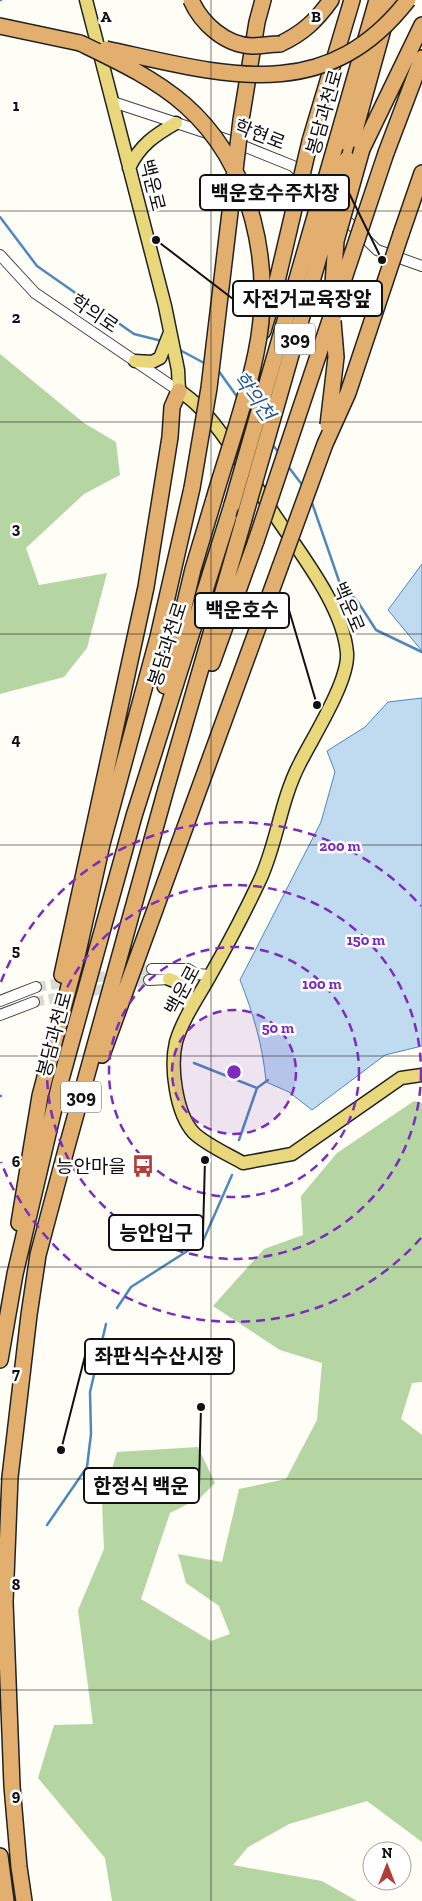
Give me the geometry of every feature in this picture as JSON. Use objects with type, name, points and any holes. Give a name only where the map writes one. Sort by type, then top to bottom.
[{"type":"highway","points":[[191,0],[196,11],[209,27],[230,40],[250,46],[280,44],[301,34],[318,19],[331,0]]},
{"type":"highway","name":"봉담과천로","points":[[15,1274],[21,1202],[40,1096],[78,952],[102,844],[158,637],[192,488],[208,388],[241,120],[257,22],[263,0]]},
{"type":"highway","points":[[134,816],[194,569],[274,294],[310,141],[352,0]]},
{"type":"highway","name":"봉담과천로","points":[[0,1360],[15,1274],[60,1083],[134,816],[232,506],[377,0]]},
{"type":"highway","name":"봉담과천로","points":[[24,1901],[12,1786],[5,1602],[10,1477],[29,1314],[38,1256],[166,789],[347,160],[391,0]]},
{"type":"highway","points":[[0,26],[250,76],[279,75],[310,69],[342,58],[372,39],[408,0]]},
{"type":"highway","points":[[325,444],[336,357],[332,292],[336,241],[362,149],[422,25]]},
{"type":"highway","points":[[80,43],[155,82],[185,105],[209,130],[226,155],[246,196],[257,235],[261,271],[256,352]]},
{"type":"highway","name":"봉담과천로","points":[[166,789],[256,541],[386,153],[422,58]]},
{"type":"highway","points":[[66,1150],[325,444],[348,393],[422,173]]},
{"type":"highway","points":[[40,1096],[68,946],[146,588],[170,437],[172,407],[179,391]]},
{"type":"highway","points":[[0,1856],[6,1901]]},
{"type":"main road","name":"백운로","points":[[86,0],[165,306],[169,335],[169,354],[179,391],[193,399],[224,438],[327,596],[343,632],[347,654],[343,680],[293,779],[265,869],[237,927],[190,1010],[176,1042],[173,1070],[184,1117],[194,1133],[243,1164],[292,1154],[401,1078],[422,1075]]},
{"type":"main road","points":[[129,168],[143,146],[154,136],[176,123]]},
{"type":"main road","points":[[135,361],[152,362],[169,354]]},
{"type":"main road","points":[[169,978],[181,982],[185,988],[190,1010]]},
{"type":"street","name":"학현로","points":[[113,102],[231,141],[293,166],[377,250],[422,266]]},
{"type":"street","name":"학의로","points":[[0,255],[35,294],[179,391]]},
{"type":"street","points":[[196,974],[190,978],[169,978],[151,974],[188,969],[196,974],[210,975]]},
{"type":"street","points":[[0,1001],[36,987]]},
{"type":"street","points":[[0,1015],[34,1002]]},
{"type":"green space","points":[[0,354],[84,423],[116,442],[120,475],[84,494],[26,548],[39,585],[107,573],[87,648],[64,677],[0,694]]},
{"type":"green space","points":[[414,1101],[422,1103],[422,1382],[412,1383],[401,1419],[422,1435],[422,1842],[367,1801],[289,1824],[248,1847],[233,1865],[322,1881],[357,1901],[112,1901],[105,1858],[38,1778],[54,1725],[93,1724],[78,1610],[104,1549],[102,1503],[117,1452],[198,1447],[215,1483],[200,1498],[170,1513],[141,1599],[211,1641],[230,1634],[219,1606],[186,1583],[178,1554],[222,1562],[239,1489],[286,1479],[317,1420],[322,1363],[280,1350],[213,1306],[264,1249],[303,1235],[301,1196],[337,1153]]},
{"type":"water","points":[[422,564],[422,651],[388,610]]},
{"type":"water","points":[[422,698],[422,1046],[385,1055],[312,1110],[289,1092],[266,1082],[257,1030],[240,980],[321,822],[335,772],[327,751],[365,727],[388,702]]},
{"type":"waterway","name":"학의천","points":[[0,217],[37,266],[134,334],[162,341]]},
{"type":"waterway","name":"학의천","points":[[178,349],[206,364]]},
{"type":"waterway","name":"학의천","points":[[218,370],[238,398]]},
{"type":"waterway","name":"학의천","points":[[271,443],[280,454]]},
{"type":"waterway","name":"학의천","points":[[287,465],[303,486]]},
{"type":"waterway","name":"학의천","points":[[311,500],[339,581],[358,602],[376,630],[422,652]]},
{"type":"waterway","points":[[194,1063],[257,1088]]},
{"type":"waterway","points":[[239,1140],[257,1088],[268,1080]]},
{"type":"waterway","points":[[117,1308],[131,1287],[203,1241],[232,1175]]},
{"type":"waterway","points":[[47,1525],[87,1467],[91,1434],[90,1392],[106,1324]]},
{"type":"tunnel","points":[[36,987],[152,969]]},
{"type":"tunnel","points":[[34,1002],[149,980]]},
{"type":"place","name":"자전거교육장앞","points":[[156,240]]},
{"type":"place","name":"백운호수주차장","points":[[382,260]]},
{"type":"place","name":"백운호수","points":[[317,705]]},
{"type":"place","name":"능안입구","points":[[205,1160]]},
{"type":"place","name":"능안마을","points":[[143,1166]]},
{"type":"place","name":"한정식 백운","points":[[201,1407]]},
{"type":"place","name":"좌판식수산시장","points":[[61,1450]]}]
